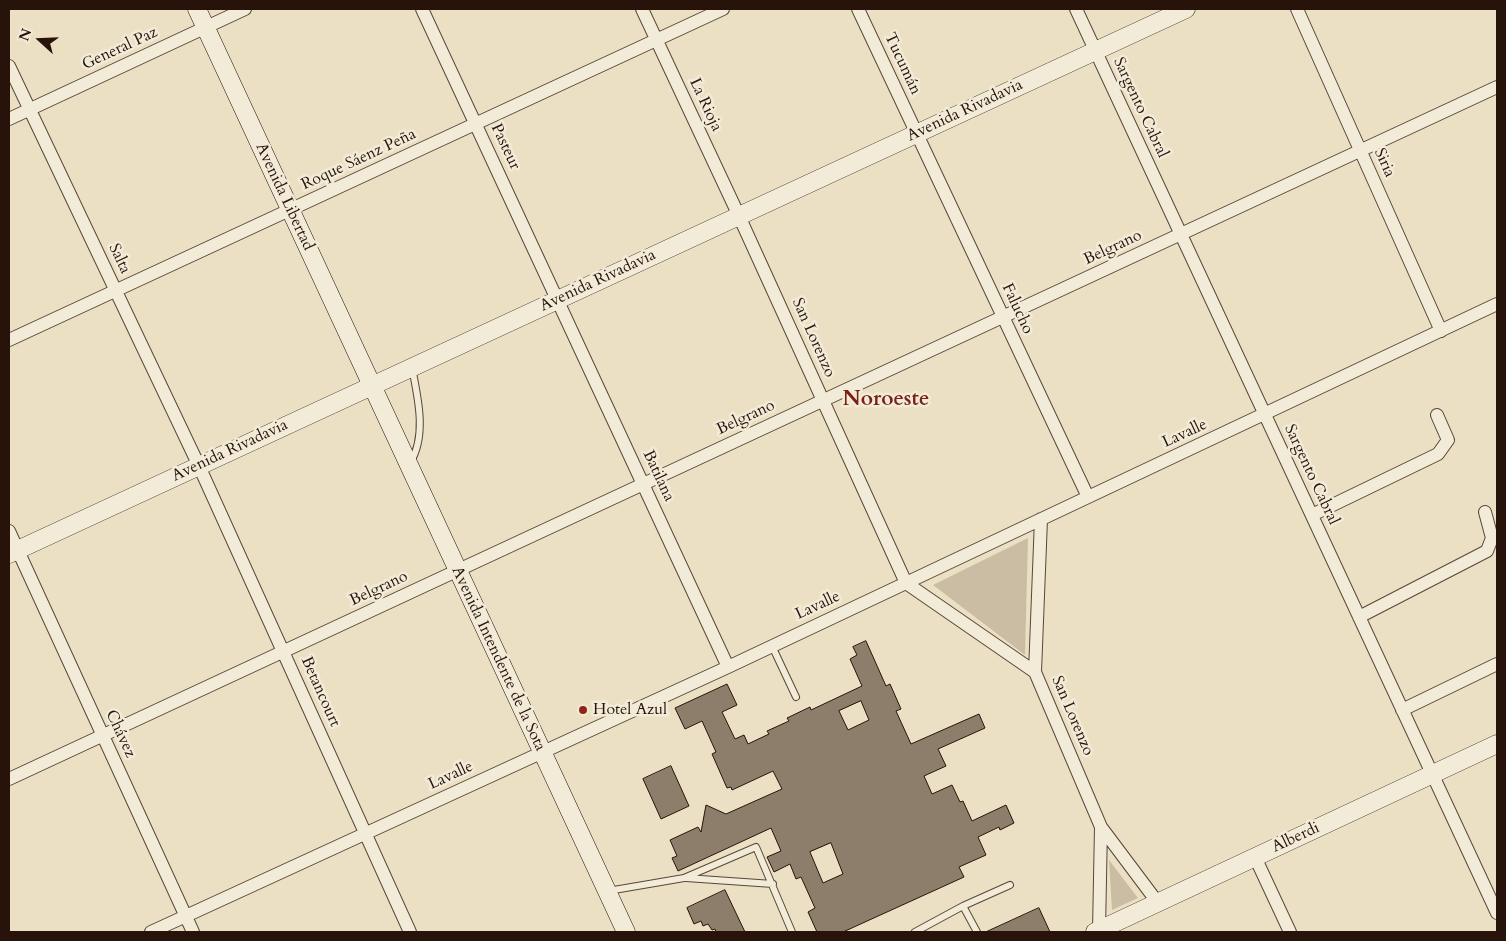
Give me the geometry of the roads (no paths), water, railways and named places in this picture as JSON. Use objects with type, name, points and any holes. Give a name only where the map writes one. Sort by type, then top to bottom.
[{"type":"main road","name":"Avenida Libertad","points":[[197,9],[371,386]]},
{"type":"main road","name":"Avenida Rivadavia","points":[[13,552],[1186,9]]},
{"type":"main road","name":"Avenida Intendente de la Sota","points":[[371,386],[607,892],[621,931]]},
{"type":"main road","name":"Alberdi","points":[[1097,931],[1497,744]]},
{"type":"street","name":"General Paz","points":[[9,119],[245,9]]},
{"type":"street","name":"Pasteur","points":[[422,9],[558,299]]},
{"type":"street","name":"La Rioja","points":[[642,9],[739,216]]},
{"type":"street","name":"Roque Sáenz Peña","points":[[9,340],[723,9]]},
{"type":"street","name":"Tucumán","points":[[858,9],[916,134]]},
{"type":"street","name":"Sargento Cabral","points":[[1076,9],[1497,912]]},
{"type":"street","name":"Siria","points":[[1297,9],[1442,331]]},
{"type":"street","name":"Salta","points":[[9,66],[199,466]]},
{"type":"street","name":"Belgrano","points":[[9,779],[1497,88]]},
{"type":"street","name":"Falucho","points":[[916,134],[1088,497]]},
{"type":"street","name":"San Lorenzo","points":[[739,216],[906,583]]},
{"type":"street","name":"Batilana","points":[[558,299],[728,667]]},
{"type":"street","name":"Lavalle","points":[[151,932],[728,667],[1497,304]]},
{"type":"street","points":[[1312,515],[1438,454],[1448,440],[1437,415]]},
{"type":"street","name":"Betancourt","points":[[199,466],[410,932]]},
{"type":"street","points":[[1359,616],[1488,551],[1492,538],[1484,512]]},
{"type":"street","name":"San Lorenzo","points":[[1041,520],[1035,672],[1101,827],[1158,903]]},
{"type":"street","name":"Chávez","points":[[9,531],[13,552],[103,735],[193,932]]},
{"type":"street","points":[[906,583],[1035,672]]},
{"type":"street","points":[[1402,710],[1497,664]]},
{"type":"street","points":[[1097,931],[1101,827]]},
{"type":"street","points":[[1255,857],[1290,932]]},
{"type":"lane","points":[[408,467],[418,447],[419,408],[412,367]]},
{"type":"lane","points":[[772,646],[796,697]]},
{"type":"lane","points":[[607,892],[684,878],[756,847],[792,932]]},
{"type":"lane","points":[[684,878],[773,884]]},
{"type":"lane","points":[[915,932],[963,906],[1010,885]]},
{"type":"lane","points":[[963,906],[977,932]]},
{"type":"place","name":"Hotel Azul","points":[[583,710]]},
{"type":"district","name":"Noroeste","points":[[886,400]]}]
